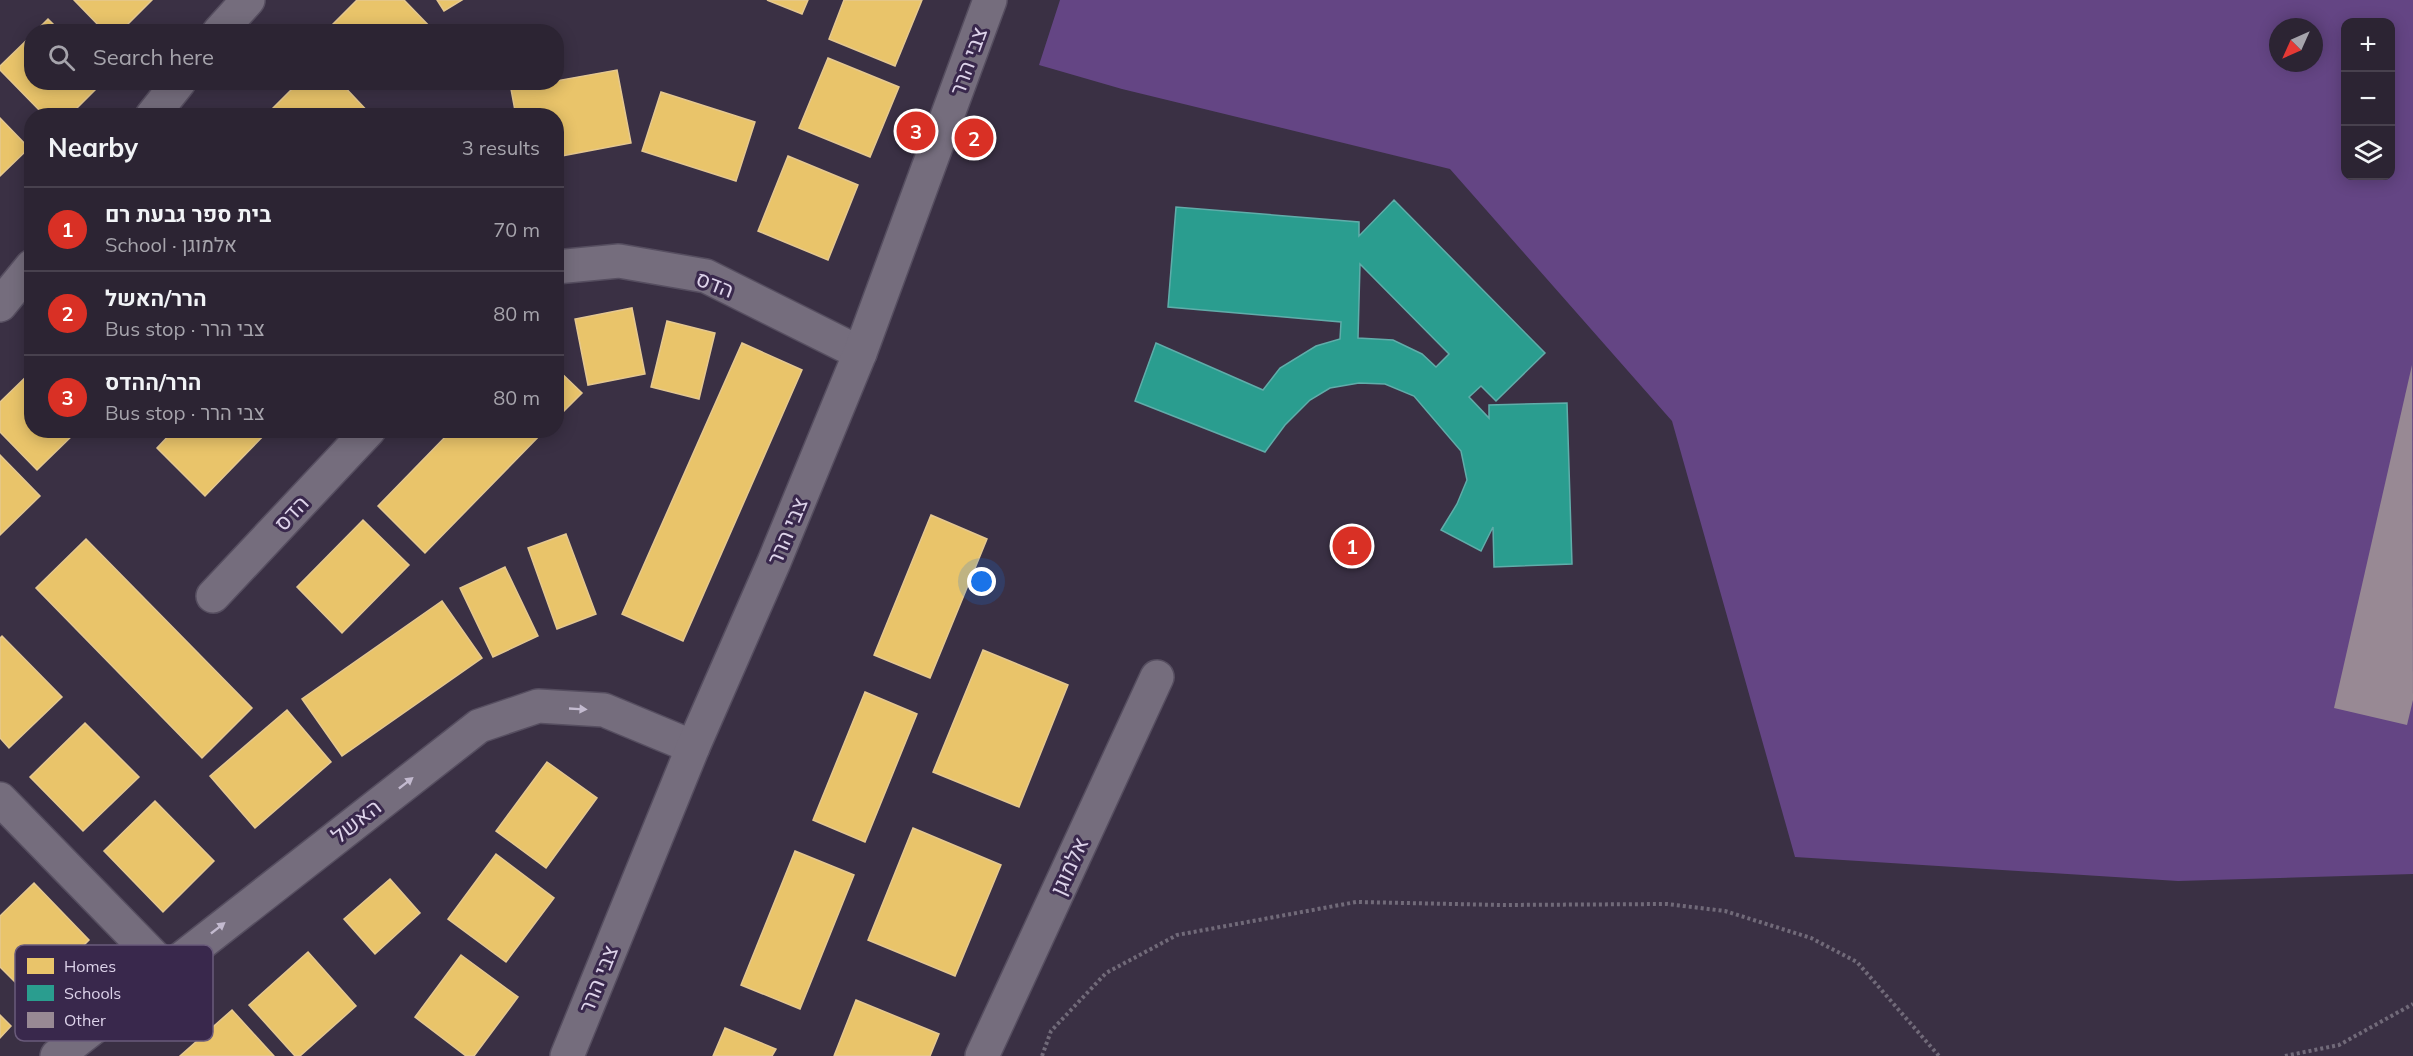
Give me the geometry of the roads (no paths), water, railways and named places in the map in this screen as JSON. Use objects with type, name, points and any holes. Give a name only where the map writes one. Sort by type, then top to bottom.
[{"type":"street","points":[[226,24],[248,0]]},
{"type":"street","name":"צבי הרר","points":[[567,1056],[693,747],[774,562],[860,353],[990,0]]},
{"type":"street","points":[[158,108],[172,90]]},
{"type":"street","name":"הדס","points":[[564,266],[619,261],[706,276],[860,353]]},
{"type":"street","points":[[0,305],[24,276]]},
{"type":"street","name":"הדס","points":[[213,596],[361,438]]},
{"type":"street","name":"אלמוגן","points":[[981,1056],[1157,677]]},
{"type":"street","name":"האשל","points":[[197,945],[479,726],[538,706],[604,710],[693,747]]},
{"type":"street","points":[[0,800],[142,945]]},
{"type":"street","name":"האשל","points":[[57,1056],[76,1041]]},
{"type":"place","name":"הרר/ההדס","points":[[916,131]]},
{"type":"place","name":"הרר/האשל","points":[[974,138]]},
{"type":"place","name":"בית ספר גבעת רם","points":[[1352,546]]}]
